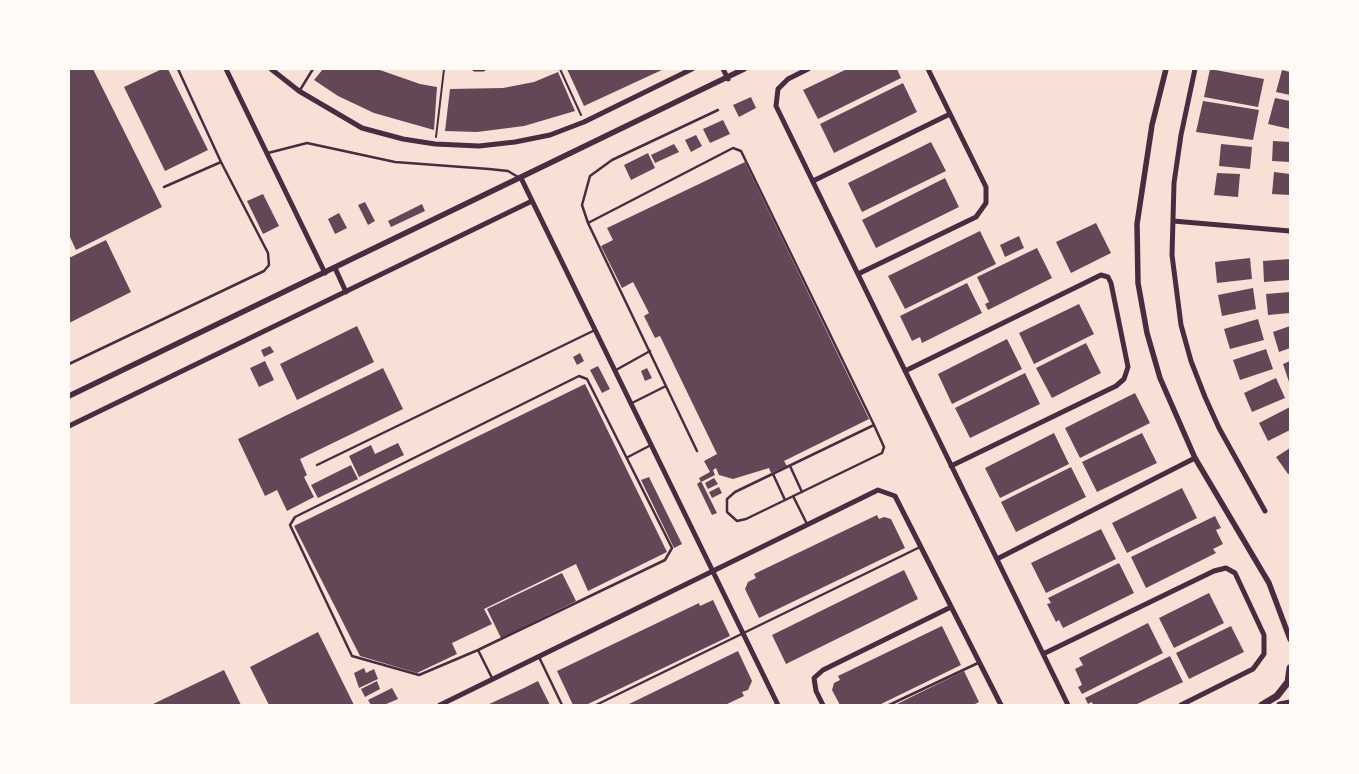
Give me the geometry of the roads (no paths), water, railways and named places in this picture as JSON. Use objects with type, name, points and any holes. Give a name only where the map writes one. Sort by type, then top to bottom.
[{"type":"main road","points":[[1262,705],[1277,696],[1288,682],[1290,668]]},
{"type":"main road","points":[[1280,705],[1290,703]]},
{"type":"street","points":[[226,69],[325,273]]},
{"type":"street","points":[[271,69],[299,91],[362,128],[402,139],[435,144],[479,146],[515,142],[550,135],[584,122],[692,69]]},
{"type":"street","points":[[475,69],[482,69]]},
{"type":"street","points":[[723,69],[728,79]]},
{"type":"street","points":[[69,396],[728,79],[744,69]]},
{"type":"street","points":[[808,69],[788,79],[778,89],[776,106],[1068,705]]},
{"type":"street","points":[[858,274],[976,217],[986,203],[986,187],[928,69]]},
{"type":"street","points":[[1166,69],[1152,125],[1137,224],[1138,283],[1147,333],[1160,378],[1195,458],[1269,583],[1290,639]]},
{"type":"street","points":[[1195,69],[1181,135],[1174,183],[1172,255],[1181,325],[1191,361],[1219,428],[1265,511]]},
{"type":"street","points":[[813,181],[950,114]]},
{"type":"street","points":[[521,178],[778,705]]},
{"type":"street","points":[[69,426],[532,202]]},
{"type":"street","points":[[1173,221],[1290,231]]},
{"type":"street","points":[[335,268],[346,292]]},
{"type":"street","points":[[905,371],[1101,275],[1108,277],[1111,283],[1128,368],[1124,378],[1116,386],[951,466]]},
{"type":"street","points":[[997,559],[1195,458]]},
{"type":"street","points":[[440,705],[878,490],[895,496],[1001,705]]},
{"type":"street","points":[[1043,654],[1214,571],[1226,568],[1235,573],[1264,635],[1264,654],[1253,669],[1181,705]]},
{"type":"street","points":[[823,705],[816,691],[814,678],[823,670],[951,607]]},
{"type":"lane","points":[[69,364],[264,271],[269,265],[268,253],[221,162],[178,69]]},
{"type":"lane","points":[[299,91],[313,69]]},
{"type":"lane","points":[[697,451],[588,223],[582,204],[590,176],[612,160],[718,110]]},
{"type":"lane","points":[[267,154],[306,143],[395,162],[508,171],[521,178]]},
{"type":"lane","points":[[588,223],[734,148],[741,152],[874,425],[884,447],[882,453],[746,519],[737,520],[727,512],[727,499],[731,496],[874,425]]},
{"type":"lane","points":[[164,187],[221,162]]},
{"type":"lane","points":[[317,465],[595,330]]},
{"type":"lane","points":[[614,370],[650,351]]},
{"type":"lane","points":[[579,376],[588,379],[672,548],[665,560],[478,650],[419,675],[352,656],[290,525],[295,517],[579,376]]},
{"type":"lane","points":[[631,404],[666,386]]},
{"type":"lane","points":[[628,458],[651,445]]},
{"type":"lane","points":[[790,466],[802,492]]},
{"type":"lane","points":[[773,474],[785,500]]},
{"type":"lane","points":[[793,496],[808,525]]},
{"type":"lane","points":[[596,705],[921,547]]},
{"type":"lane","points":[[478,650],[492,680]]},
{"type":"lane","points":[[539,657],[562,705]]},
{"type":"lane","points":[[889,705],[979,663]]}]
